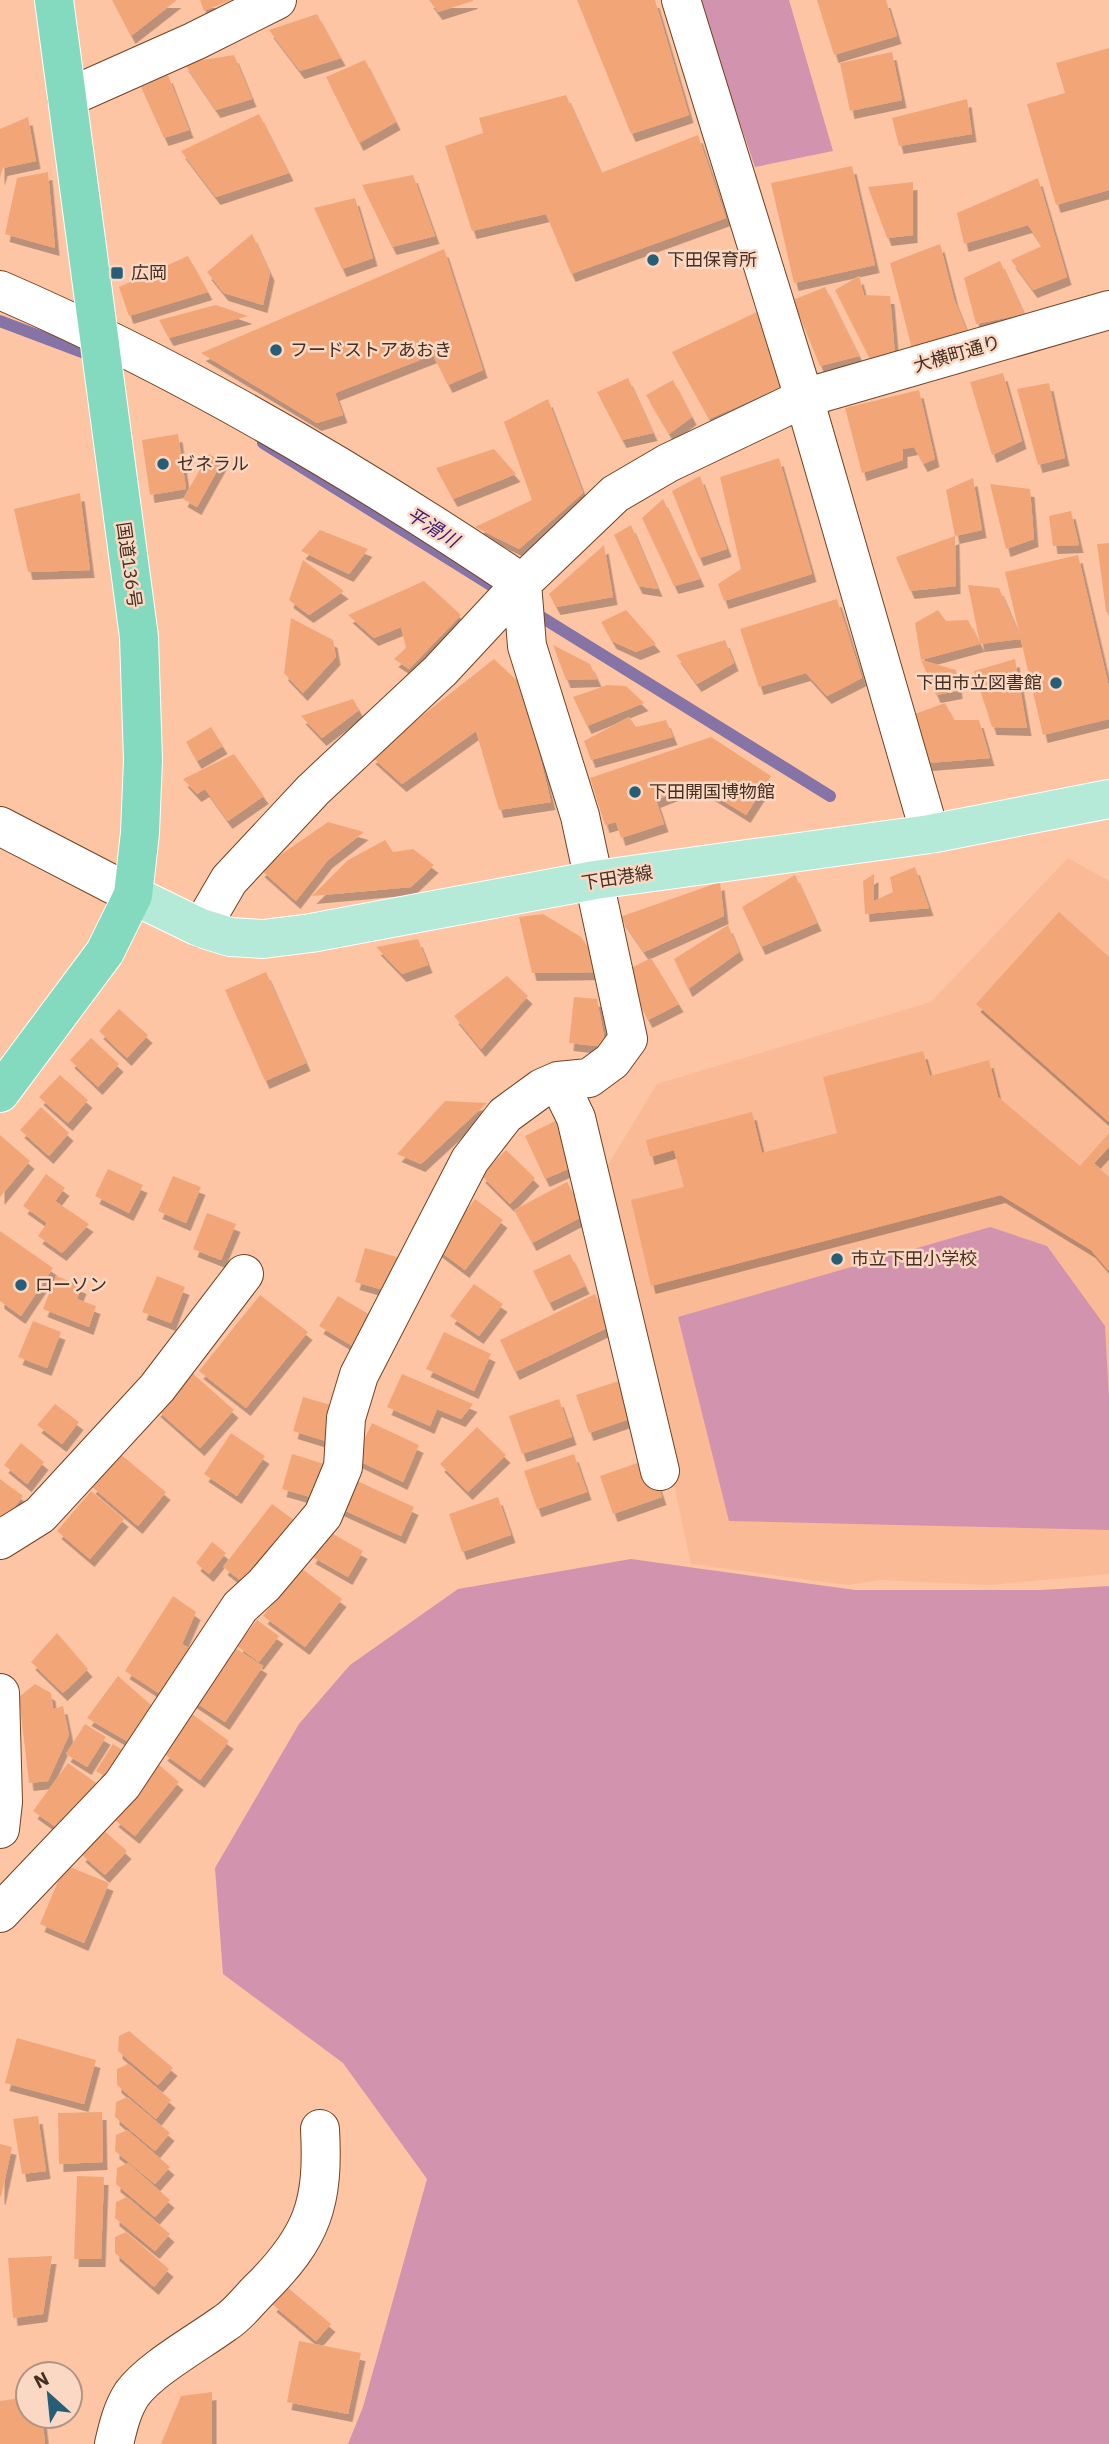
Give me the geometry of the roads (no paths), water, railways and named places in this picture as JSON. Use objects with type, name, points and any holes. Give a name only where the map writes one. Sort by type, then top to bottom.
[{"type":"highway","name":"国道136号","points":[[0,1093],[105,952],[132,895],[140,833],[143,760],[139,637],[96,332],[54,0]]},
{"type":"main road","name":"下田港線","points":[[132,895],[201,928],[230,937],[275,938],[595,880],[930,834],[1109,799]]},
{"type":"street","points":[[67,98],[195,41],[277,0]]},
{"type":"street","points":[[681,0],[804,398],[930,834]]},
{"type":"street","points":[[0,290],[96,332],[298,442],[522,583],[527,646],[580,816],[628,1039],[612,1060],[589,1078],[558,1081],[542,1088],[505,1115],[470,1160],[359,1375],[346,1418],[343,1467],[323,1515],[240,1608],[122,1784],[0,1913]]},
{"type":"street","name":"大横町通り","points":[[201,928],[229,880],[313,790],[440,671],[522,583],[615,494],[667,463],[804,398],[1109,310]]},
{"type":"street","points":[[0,826],[132,895]]},
{"type":"street","points":[[558,1081],[576,1118],[660,1471]]},
{"type":"street","points":[[0,1540],[40,1516],[157,1388],[244,1274]]},
{"type":"street","points":[[0,1693],[4,1802],[0,1829]]},
{"type":"street","points":[[114,2444],[124,2410],[133,2392],[180,2353],[228,2321],[290,2260],[316,2207],[323,2172],[320,2129]]},
{"type":"waterway","name":"平滑川","points":[[0,321],[95,357]]},
{"type":"waterway","name":"平滑川","points":[[263,443],[497,589]]},
{"type":"waterway","name":"平滑川","points":[[530,610],[830,796]]},
{"type":"place","name":"下田保育所","points":[[653,260]]},
{"type":"place","name":"広岡","points":[[117,273]]},
{"type":"place","name":"フードストアあおき","points":[[276,350]]},
{"type":"place","name":"ゼネラル","points":[[163,464]]},
{"type":"place","name":"下田市立図書館","points":[[1056,683]]},
{"type":"place","name":"下田開国博物館","points":[[635,792]]},
{"type":"place","name":"市立下田小学校","points":[[837,1259]]},
{"type":"place","name":"ローソン","points":[[21,1285]]}]
